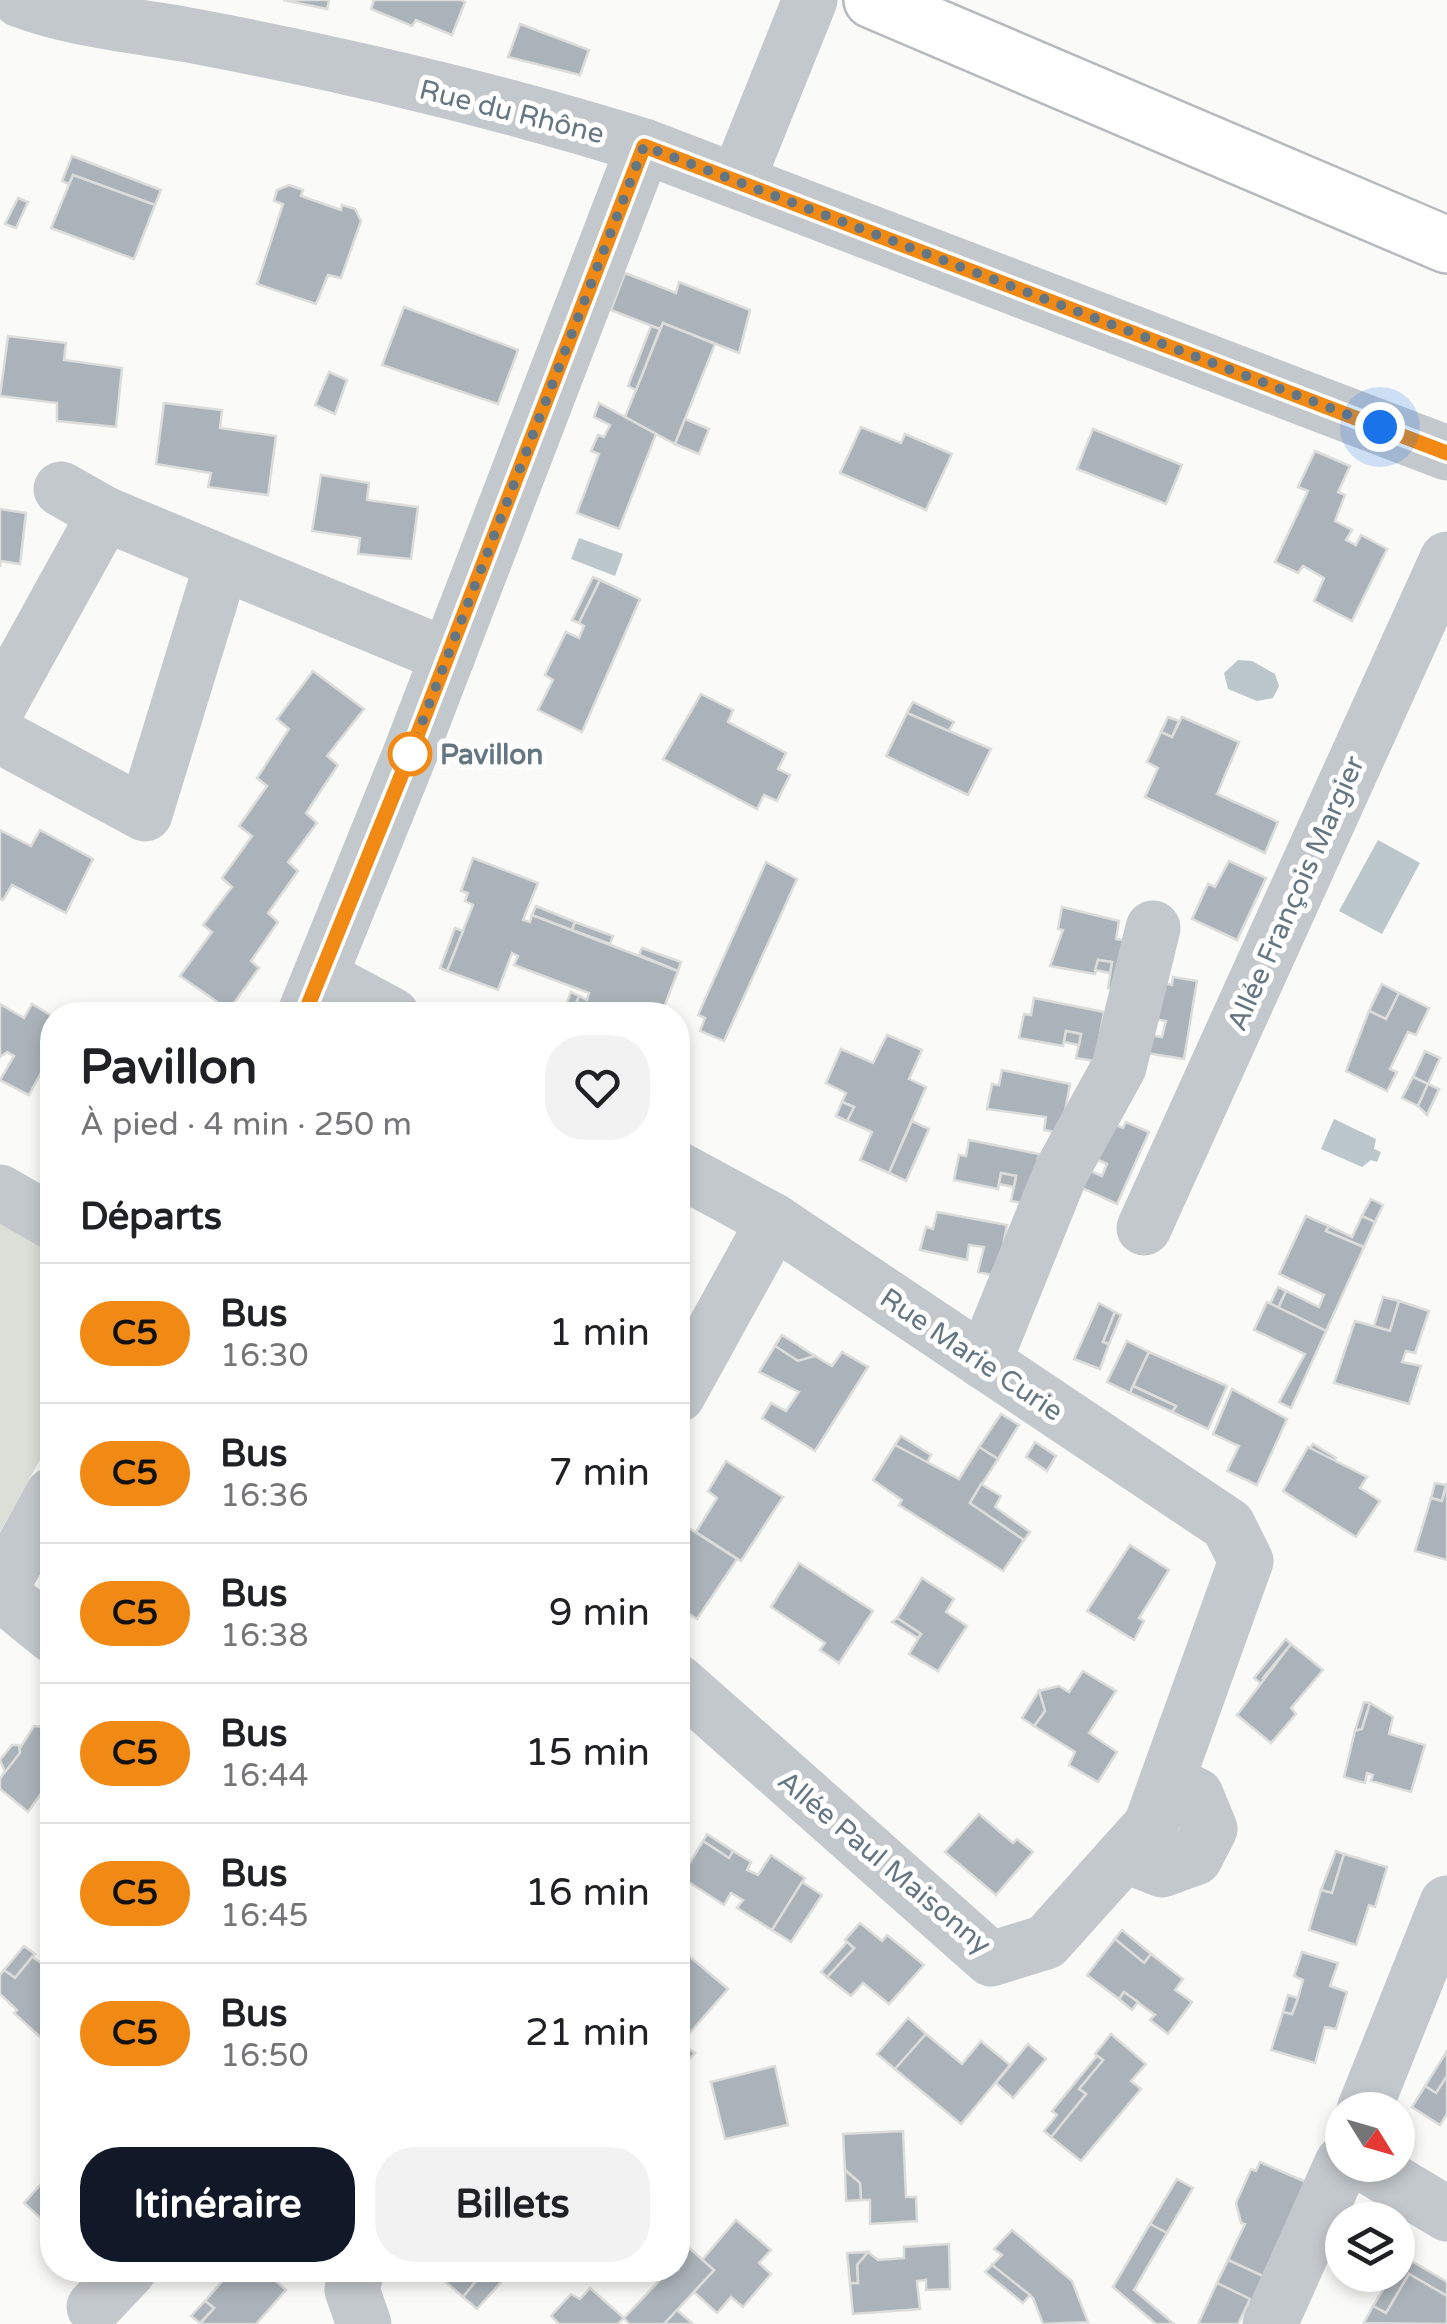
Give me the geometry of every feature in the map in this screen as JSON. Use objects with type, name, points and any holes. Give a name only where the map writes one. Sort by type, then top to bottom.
[{"type":"main road","points":[[872,0],[1447,245]]},
{"type":"street","points":[[738,180],[810,0]]},
{"type":"street","name":"Rue du Rhône","points":[[0,20],[43,9],[198,37],[551,118],[738,180],[1447,453]]},
{"type":"street","points":[[337,1002],[312,996],[644,146]]},
{"type":"street","points":[[0,704],[83,501],[448,656]]},
{"type":"street","name":"Allée François Margier","points":[[1144,1228],[1447,559]]},
{"type":"street","points":[[0,736],[139,834],[222,562]]},
{"type":"street","points":[[984,1362],[1062,1172],[1119,1067],[1152,928]]},
{"type":"street","name":"Rue Marie Curie","points":[[690,1176],[774,1222],[1228,1525],[1246,1562]]},
{"type":"street","points":[[0,1192],[40,1215]]},
{"type":"street","points":[[690,1372],[774,1222]]},
{"type":"street","points":[[40,1517],[0,1591],[40,1625]]},
{"type":"street","name":"Allée Paul Maisonny","points":[[690,1693],[991,1959],[1046,1942],[1151,1825],[1246,1562]]},
{"type":"street","points":[[1371,2092],[1447,1902]]},
{"type":"street","points":[[1270,2324],[1334,2182]]},
{"type":"street","points":[[1394,2182],[1447,2214]]},
{"type":"street","points":[[354,2282],[352,2290],[364,2324]]},
{"type":"shaded area","points":[[579,538],[623,554],[615,576],[571,559]]},
{"type":"shaded area","points":[[1238,660],[1252,661],[1275,674],[1279,686],[1273,698],[1257,701],[1228,689],[1224,673]]},
{"type":"shaded area","points":[[1378,840],[1420,863],[1382,934],[1339,911]]},
{"type":"shaded area","points":[[1334,1119],[1376,1139],[1374,1149],[1381,1152],[1377,1162],[1371,1160],[1362,1167],[1321,1149]]},
{"type":"shaded area","points":[[0,1222],[40,1244],[40,1460],[0,1532]]},
{"type":"building","points":[[283,0],[329,0],[327,9]]},
{"type":"building","points":[[374,0],[465,2],[452,35],[416,20],[412,26],[371,9]]},
{"type":"building","points":[[520,24],[589,50],[580,75],[508,57]]},
{"type":"building","points":[[72,156],[161,190],[155,205],[73,175],[69,184],[62,181]]},
{"type":"building","points":[[73,175],[155,205],[134,259],[51,228]]},
{"type":"building","points":[[289,185],[303,190],[301,196],[341,210],[342,205],[355,209],[361,221],[341,278],[328,275],[316,304],[257,284],[283,204],[274,201],[277,190]]},
{"type":"building","points":[[18,198],[28,202],[16,228],[5,224]]},
{"type":"building","points":[[625,273],[676,293],[679,282],[750,310],[739,353],[663,323],[660,329],[611,310]]},
{"type":"building","points":[[404,307],[518,350],[498,404],[382,365]]},
{"type":"building","points":[[663,323],[715,344],[675,444],[625,417]]},
{"type":"building","points":[[651,326],[660,329],[636,390],[628,386]]},
{"type":"building","points":[[8,336],[66,343],[64,360],[122,368],[116,427],[57,421],[57,403],[0,396]]},
{"type":"building","points":[[329,372],[347,380],[335,414],[315,405]]},
{"type":"building","points":[[164,403],[222,410],[220,428],[276,436],[268,495],[208,487],[211,473],[156,464]]},
{"type":"building","points":[[599,403],[656,434],[619,529],[577,513],[599,454],[591,451],[598,435],[604,437],[610,425],[594,417]]},
{"type":"building","points":[[685,419],[709,429],[699,454],[675,444]]},
{"type":"building","points":[[861,427],[901,443],[905,434],[952,454],[926,510],[840,473]]},
{"type":"building","points":[[1093,429],[1182,465],[1166,504],[1077,469]]},
{"type":"building","points":[[1315,451],[1350,466],[1338,492],[1345,495],[1335,521],[1352,530],[1346,540],[1356,545],[1361,535],[1387,549],[1352,621],[1314,601],[1324,578],[1303,566],[1298,573],[1275,562],[1308,491],[1298,487]]},
{"type":"building","points":[[321,475],[369,483],[367,500],[418,507],[411,559],[358,554],[360,538],[312,531]]},
{"type":"building","points":[[0,509],[26,513],[20,564],[1,561],[0,567]]},
{"type":"building","points":[[593,577],[600,580],[579,623],[572,620]]},
{"type":"building","points":[[600,580],[640,599],[582,732],[538,710],[553,680],[545,675],[566,632],[579,638],[584,626],[579,623]]},
{"type":"building","points":[[313,671],[364,709],[327,756],[338,765],[306,813],[317,823],[288,862],[298,871],[268,913],[278,922],[251,961],[259,968],[235,1002],[217,1002],[180,976],[212,932],[203,925],[232,887],[222,878],[252,836],[239,826],[267,786],[257,778],[289,729],[277,719]]},
{"type":"building","points":[[701,694],[733,710],[728,722],[786,753],[778,769],[790,775],[777,801],[764,795],[757,809],[663,759]]},
{"type":"building","points":[[913,702],[954,722],[948,732],[907,713]]},
{"type":"building","points":[[907,713],[991,749],[968,795],[886,756]]},
{"type":"building","points":[[1168,717],[1179,721],[1172,737],[1161,732]]},
{"type":"building","points":[[1182,717],[1239,742],[1217,794],[1278,822],[1265,853],[1145,797],[1158,768],[1147,762],[1161,732],[1172,737]]},
{"type":"building","points":[[0,830],[31,846],[40,830],[93,859],[66,913],[12,885],[0,899]]},
{"type":"building","points":[[473,858],[538,883],[523,920],[530,922],[532,915],[678,971],[666,1002],[576,1002],[579,996],[587,1000],[589,993],[514,965],[518,956],[512,953],[498,990],[447,971],[473,905],[465,901],[468,893],[461,891]]},
{"type":"building","points":[[1229,861],[1266,878],[1237,940],[1192,919],[1208,884],[1215,887]]},
{"type":"building","points":[[766,862],[797,879],[724,1041],[700,1031],[705,1018],[698,1015]]},
{"type":"building","points":[[536,906],[575,922],[572,930],[532,915]]},
{"type":"building","points":[[1062,907],[1119,921],[1116,939],[1135,942],[1126,991],[1108,988],[1112,962],[1098,960],[1095,974],[1050,966],[1063,930],[1058,929]]},
{"type":"building","points":[[575,922],[613,936],[610,944],[572,930]]},
{"type":"building","points":[[455,928],[463,931],[447,971],[440,968]]},
{"type":"building","points":[[642,948],[681,962],[678,971],[639,955]]},
{"type":"building","points":[[1098,960],[1112,962],[1110,973],[1095,970]]},
{"type":"building","points":[[1173,977],[1197,981],[1184,1059],[1134,1051],[1137,1033],[1162,1037],[1166,1021],[1148,1018],[1154,981],[1172,985]]},
{"type":"building","points":[[1382,984],[1399,993],[1386,1019],[1369,1011]]},
{"type":"building","points":[[571,992],[579,996],[576,1002],[567,1002]]},
{"type":"building","points":[[1399,993],[1429,1008],[1416,1035],[1408,1032],[1390,1069],[1397,1072],[1387,1091],[1346,1071],[1369,1011],[1386,1019]]},
{"type":"building","points":[[1034,998],[1104,1012],[1095,1061],[1076,1058],[1081,1034],[1066,1031],[1063,1046],[1019,1038],[1024,1014],[1031,1015]]},
{"type":"building","points":[[0,1004],[24,1018],[32,1004],[40,1009],[40,1074],[29,1095],[0,1080],[14,1056],[7,1052],[0,1057]]},
{"type":"building","points":[[1066,1031],[1081,1034],[1079,1045],[1064,1042]]},
{"type":"building","points":[[887,1035],[922,1050],[909,1079],[926,1087],[889,1173],[860,1160],[872,1132],[847,1121],[854,1107],[842,1102],[846,1093],[826,1083],[841,1049],[873,1063]]},
{"type":"building","points":[[1425,1051],[1440,1058],[1428,1084],[1413,1077]]},
{"type":"building","points":[[1002,1070],[1070,1084],[1061,1133],[1044,1130],[1046,1117],[987,1109],[992,1084],[999,1085]]},
{"type":"building","points":[[1413,1077],[1428,1084],[1418,1106],[1402,1098]]},
{"type":"building","points":[[1428,1084],[1439,1089],[1427,1115],[1418,1106]]},
{"type":"building","points":[[842,1102],[854,1107],[847,1121],[836,1116]]},
{"type":"building","points":[[912,1121],[929,1129],[906,1181],[889,1173]]},
{"type":"building","points":[[1109,1122],[1123,1128],[1126,1122],[1149,1132],[1117,1204],[1071,1183],[1079,1166],[1102,1176],[1107,1164],[1092,1157]]},
{"type":"building","points":[[969,1140],[1039,1154],[1028,1204],[1011,1201],[1016,1176],[1001,1173],[998,1189],[954,1180],[959,1155],[966,1156]]},
{"type":"building","points":[[1001,1173],[1016,1176],[1014,1187],[999,1184]]},
{"type":"building","points":[[1371,1199],[1383,1205],[1375,1222],[1362,1216]]},
{"type":"building","points":[[937,1212],[1007,1225],[997,1276],[978,1272],[984,1247],[969,1245],[967,1260],[920,1250],[926,1227],[933,1229]]},
{"type":"building","points":[[1306,1216],[1329,1226],[1326,1231],[1364,1247],[1326,1331],[1278,1308],[1286,1291],[1319,1307],[1324,1295],[1279,1274]]},
{"type":"building","points":[[1362,1216],[1375,1222],[1364,1247],[1326,1231],[1329,1226],[1352,1237]]},
{"type":"building","points":[[1278,1287],[1286,1291],[1278,1308],[1270,1304]]},
{"type":"building","points":[[1383,1297],[1399,1301],[1390,1331],[1374,1326]]},
{"type":"building","points":[[1399,1301],[1429,1311],[1415,1353],[1406,1351],[1402,1362],[1421,1366],[1409,1404],[1334,1383],[1355,1321],[1390,1331]]},
{"type":"building","points":[[1267,1302],[1326,1331],[1291,1408],[1279,1402],[1305,1354],[1254,1330]]},
{"type":"building","points":[[1099,1303],[1115,1312],[1103,1342],[1109,1344],[1100,1369],[1074,1359]]},
{"type":"building","points":[[1115,1312],[1121,1315],[1109,1344],[1103,1342]]},
{"type":"building","points":[[782,1335],[815,1356],[798,1361],[775,1346]]},
{"type":"building","points":[[1127,1341],[1149,1352],[1130,1393],[1107,1382]]},
{"type":"building","points":[[775,1346],[798,1361],[815,1356],[832,1366],[842,1352],[868,1367],[815,1451],[762,1418],[771,1403],[786,1411],[799,1392],[759,1372]]},
{"type":"building","points":[[1149,1352],[1227,1386],[1208,1429],[1172,1412],[1176,1406],[1133,1386]]},
{"type":"building","points":[[1133,1386],[1176,1406],[1172,1412],[1130,1393]]},
{"type":"building","points":[[1232,1389],[1287,1419],[1257,1485],[1227,1471],[1239,1446],[1213,1434]]},
{"type":"building","points":[[1001,1414],[1019,1425],[998,1459],[979,1447]]},
{"type":"building","points":[[901,1436],[931,1455],[926,1464],[895,1445]]},
{"type":"building","points":[[1035,1442],[1056,1456],[1047,1471],[1026,1457]]},
{"type":"building","points":[[1313,1444],[1336,1458],[1333,1463],[1310,1448]]},
{"type":"building","points":[[895,1445],[959,1479],[979,1447],[998,1459],[970,1503],[1024,1540],[1003,1571],[899,1505],[902,1500],[873,1480]]},
{"type":"building","points":[[1308,1447],[1367,1477],[1360,1488],[1380,1501],[1356,1537],[1283,1491]]},
{"type":"building","points":[[726,1461],[783,1497],[741,1561],[696,1532],[717,1498],[708,1491]]},
{"type":"building","points":[[1435,1483],[1446,1485],[1442,1501],[1431,1498]]},
{"type":"building","points":[[1447,1483],[1447,1560],[1415,1551],[1431,1498],[1442,1501]]},
{"type":"building","points":[[981,1484],[1001,1496],[995,1507],[1030,1532],[1024,1540],[970,1503]]},
{"type":"building","points":[[690,1529],[737,1559],[697,1619],[690,1615]]},
{"type":"building","points":[[1130,1545],[1169,1570],[1139,1618],[1144,1621],[1134,1640],[1087,1611]]},
{"type":"building","points":[[799,1563],[873,1611],[839,1663],[820,1650],[825,1643],[771,1607]]},
{"type":"building","points":[[922,1578],[954,1599],[946,1612],[967,1626],[938,1671],[909,1654],[921,1634],[897,1618]]},
{"type":"building","points":[[897,1618],[921,1634],[918,1638],[892,1622]]},
{"type":"building","points":[[1286,1639],[1291,1644],[1263,1678],[1267,1680],[1263,1685],[1254,1678]]},
{"type":"building","points":[[1291,1644],[1323,1670],[1291,1708],[1296,1714],[1271,1743],[1237,1715]]},
{"type":"building","points":[[1083,1671],[1116,1691],[1089,1733],[1117,1752],[1098,1782],[1069,1765],[1075,1752],[1034,1726],[1045,1711],[1039,1691],[1059,1686],[1069,1692]]},
{"type":"building","points":[[1039,1691],[1045,1711],[1034,1726],[1022,1718]]},
{"type":"building","points":[[1364,1702],[1370,1703],[1362,1729],[1355,1731]]},
{"type":"building","points":[[1370,1703],[1393,1717],[1389,1734],[1425,1745],[1411,1792],[1371,1781],[1373,1775],[1367,1773],[1365,1783],[1344,1777],[1355,1731],[1362,1729]]},
{"type":"building","points":[[34,1726],[40,1727],[40,1795],[28,1812],[0,1789],[0,1779]]},
{"type":"building","points":[[12,1745],[19,1745],[20,1753],[5,1772],[0,1760]]},
{"type":"building","points":[[979,1814],[1013,1843],[1017,1839],[1033,1852],[996,1895],[945,1852]]},
{"type":"building","points":[[707,1834],[733,1851],[729,1858],[703,1841]]},
{"type":"building","points":[[703,1841],[729,1858],[733,1851],[751,1862],[747,1870],[758,1875],[771,1855],[805,1878],[772,1930],[737,1908],[743,1900],[731,1893],[724,1905],[690,1883],[690,1862]]},
{"type":"building","points":[[1336,1851],[1344,1854],[1332,1893],[1321,1890]]},
{"type":"building","points":[[1344,1854],[1387,1867],[1375,1907],[1369,1905],[1356,1945],[1309,1930],[1321,1890],[1332,1893]]},
{"type":"building","points":[[802,1882],[822,1895],[791,1942],[772,1930]]},
{"type":"building","points":[[860,1923],[882,1941],[887,1935],[924,1965],[889,2004],[863,1983],[851,1996],[827,1977],[854,1948],[845,1940]]},
{"type":"building","points":[[1122,1930],[1151,1954],[1144,1963],[1115,1939]]},
{"type":"building","points":[[1115,1939],[1144,1963],[1151,1954],[1183,1979],[1175,1990],[1192,2002],[1168,2034],[1150,2020],[1155,2015],[1124,1992],[1119,1999],[1087,1975]]},
{"type":"building","points":[[847,1942],[854,1948],[827,1977],[821,1972]]},
{"type":"building","points":[[24,1946],[35,1954],[15,1978],[4,1970]]},
{"type":"building","points":[[1302,1952],[1338,1963],[1330,1986],[1347,1992],[1336,2029],[1325,2027],[1315,2063],[1271,2050],[1283,2012],[1292,2014],[1298,1998],[1303,1980],[1294,1976]]},
{"type":"building","points":[[32,1957],[40,1962],[40,2037],[0,1994],[0,1975],[4,1970],[15,1978]]},
{"type":"building","points":[[690,1957],[728,1989],[690,2033]]},
{"type":"building","points":[[1124,1992],[1138,2002],[1132,2010],[1119,1999]]},
{"type":"building","points":[[1288,1995],[1298,1998],[1292,2014],[1283,2012]]},
{"type":"building","points":[[908,2018],[926,2034],[895,2069],[877,2054]]},
{"type":"building","points":[[926,2034],[962,2064],[981,2041],[1010,2065],[961,2124],[895,2069]]},
{"type":"building","points":[[1111,2034],[1146,2064],[1131,2081],[1141,2089],[1081,2161],[1051,2137],[1086,2094],[1079,2089],[1103,2060],[1095,2054]]},
{"type":"building","points":[[1028,2044],[1046,2059],[1013,2098],[996,2083]]},
{"type":"building","points":[[1447,2051],[1447,2076],[1436,2093],[1425,2086]]},
{"type":"building","points":[[1097,2056],[1103,2060],[1079,2089],[1086,2094],[1051,2137],[1044,2131],[1057,2115],[1052,2111]]},
{"type":"building","points":[[775,2066],[788,2125],[725,2139],[711,2082]]},
{"type":"building","points":[[1447,2076],[1447,2114],[1440,2125],[1415,2109],[1425,2086],[1436,2093]]},
{"type":"building","points":[[903,2131],[906,2197],[916,2197],[917,2221],[870,2224],[870,2200],[861,2200],[860,2183],[845,2170],[843,2134]]},
{"type":"building","points":[[1260,2162],[1308,2183],[1265,2277],[1228,2260],[1245,2224],[1241,2223],[1236,2203],[1251,2169],[1256,2171]]},
{"type":"building","points":[[845,2170],[860,2183],[861,2200],[846,2201]]},
{"type":"building","points":[[1177,2179],[1193,2188],[1167,2233],[1150,2224]]},
{"type":"building","points":[[40,2185],[40,2218],[24,2203]]},
{"type":"building","points":[[736,2220],[771,2250],[759,2263],[771,2274],[743,2307],[731,2297],[717,2313],[694,2292],[714,2270],[702,2260]]},
{"type":"building","points":[[1150,2224],[1167,2233],[1134,2290],[1174,2324],[1156,2324],[1113,2287]]},
{"type":"building","points":[[1012,2230],[1072,2281],[1088,2322],[1043,2324],[1033,2298],[992,2265],[1002,2255],[994,2249]]},
{"type":"building","points":[[949,2244],[950,2289],[926,2290],[926,2280],[917,2281],[920,2309],[853,2314],[850,2283],[858,2283],[857,2265],[868,2252],[878,2260],[904,2258],[904,2247]]},
{"type":"building","points":[[690,2249],[714,2270],[664,2324],[629,2324],[624,2318],[658,2282],[690,2282]]},
{"type":"building","points":[[868,2252],[857,2265],[858,2283],[850,2283],[847,2253]]},
{"type":"building","points":[[1228,2260],[1265,2277],[1254,2301],[1217,2283]]},
{"type":"building","points":[[1415,2263],[1447,2282],[1447,2296],[1415,2277]]},
{"type":"building","points":[[992,2265],[1030,2295],[1023,2303],[985,2272]]},
{"type":"building","points":[[1415,2277],[1447,2296],[1447,2324],[1364,2323],[1373,2306],[1386,2313],[1398,2292],[1415,2292]]},
{"type":"building","points":[[222,2282],[277,2282],[286,2290],[256,2324],[200,2324],[214,2308],[205,2301]]},
{"type":"building","points":[[446,2282],[475,2282],[463,2297]]},
{"type":"building","points":[[475,2282],[501,2282],[477,2309],[463,2297]]},
{"type":"building","points":[[1217,2283],[1250,2299],[1238,2324],[1198,2324]]},
{"type":"building","points":[[590,2288],[624,2318],[618,2324],[559,2324],[551,2316],[571,2294],[580,2299]]},
{"type":"building","points":[[1382,2292],[1398,2292],[1386,2313],[1373,2306]]},
{"type":"building","points":[[205,2301],[214,2308],[200,2323],[191,2316]]},
{"type":"building","points":[[677,2310],[693,2324],[664,2324]]},
{"type":"bus line","name":"C5","points":[[310,1002],[410,754],[644,146],[1447,453]]},
{"type":"place","name":"Pavillon","points":[[410,754]]},
{"type":"route","points":[[410,754],[644,146],[1380,427]]}]
